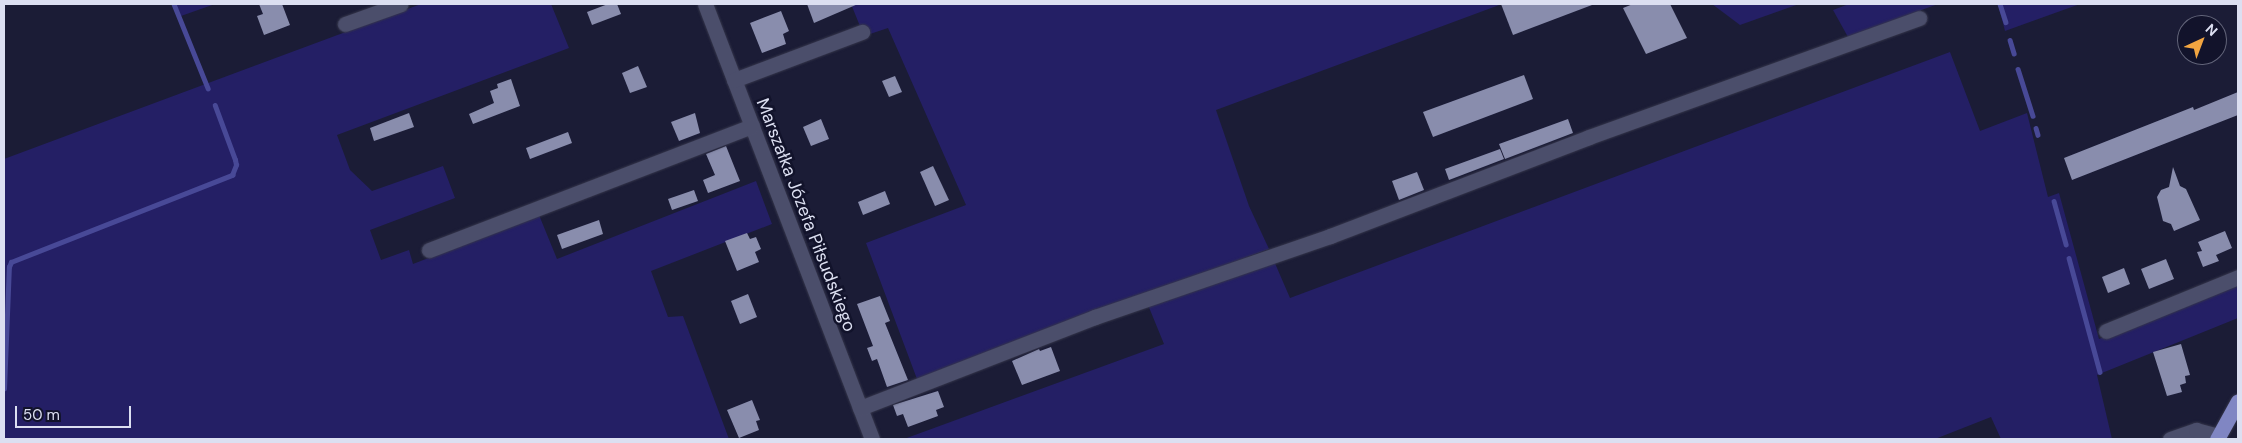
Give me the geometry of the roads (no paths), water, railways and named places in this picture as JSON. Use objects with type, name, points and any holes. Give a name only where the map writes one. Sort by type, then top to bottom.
[{"type":"main road","points":[[2218,438],[2238,401]]},
{"type":"street","points":[[345,24],[401,4]]},
{"type":"street","name":"Marszałka Józefa Piłsudskiego","points":[[705,4],[872,439]]},
{"type":"street","points":[[860,408],[1095,317],[1330,236],[1599,134],[1919,18]]},
{"type":"street","points":[[734,80],[862,32]]},
{"type":"street","points":[[429,250],[752,126]]},
{"type":"street","points":[[2106,331],[2238,277]]},
{"type":"street","points":[[2170,439],[2188,432],[2201,430],[2218,438]]},
{"type":"waterway","points":[[174,4],[208,88]]},
{"type":"waterway","points":[[2000,4],[2006,22]]},
{"type":"waterway","points":[[2010,40],[2014,53]]},
{"type":"waterway","points":[[2018,69],[2033,116]]},
{"type":"waterway","points":[[4,389],[9,267],[11,262],[232,175],[236,165],[235,160],[215,106]]},
{"type":"waterway","points":[[2036,128],[2038,135]]},
{"type":"waterway","points":[[2054,201],[2066,244]]},
{"type":"waterway","points":[[2069,258],[2100,372]]}]
